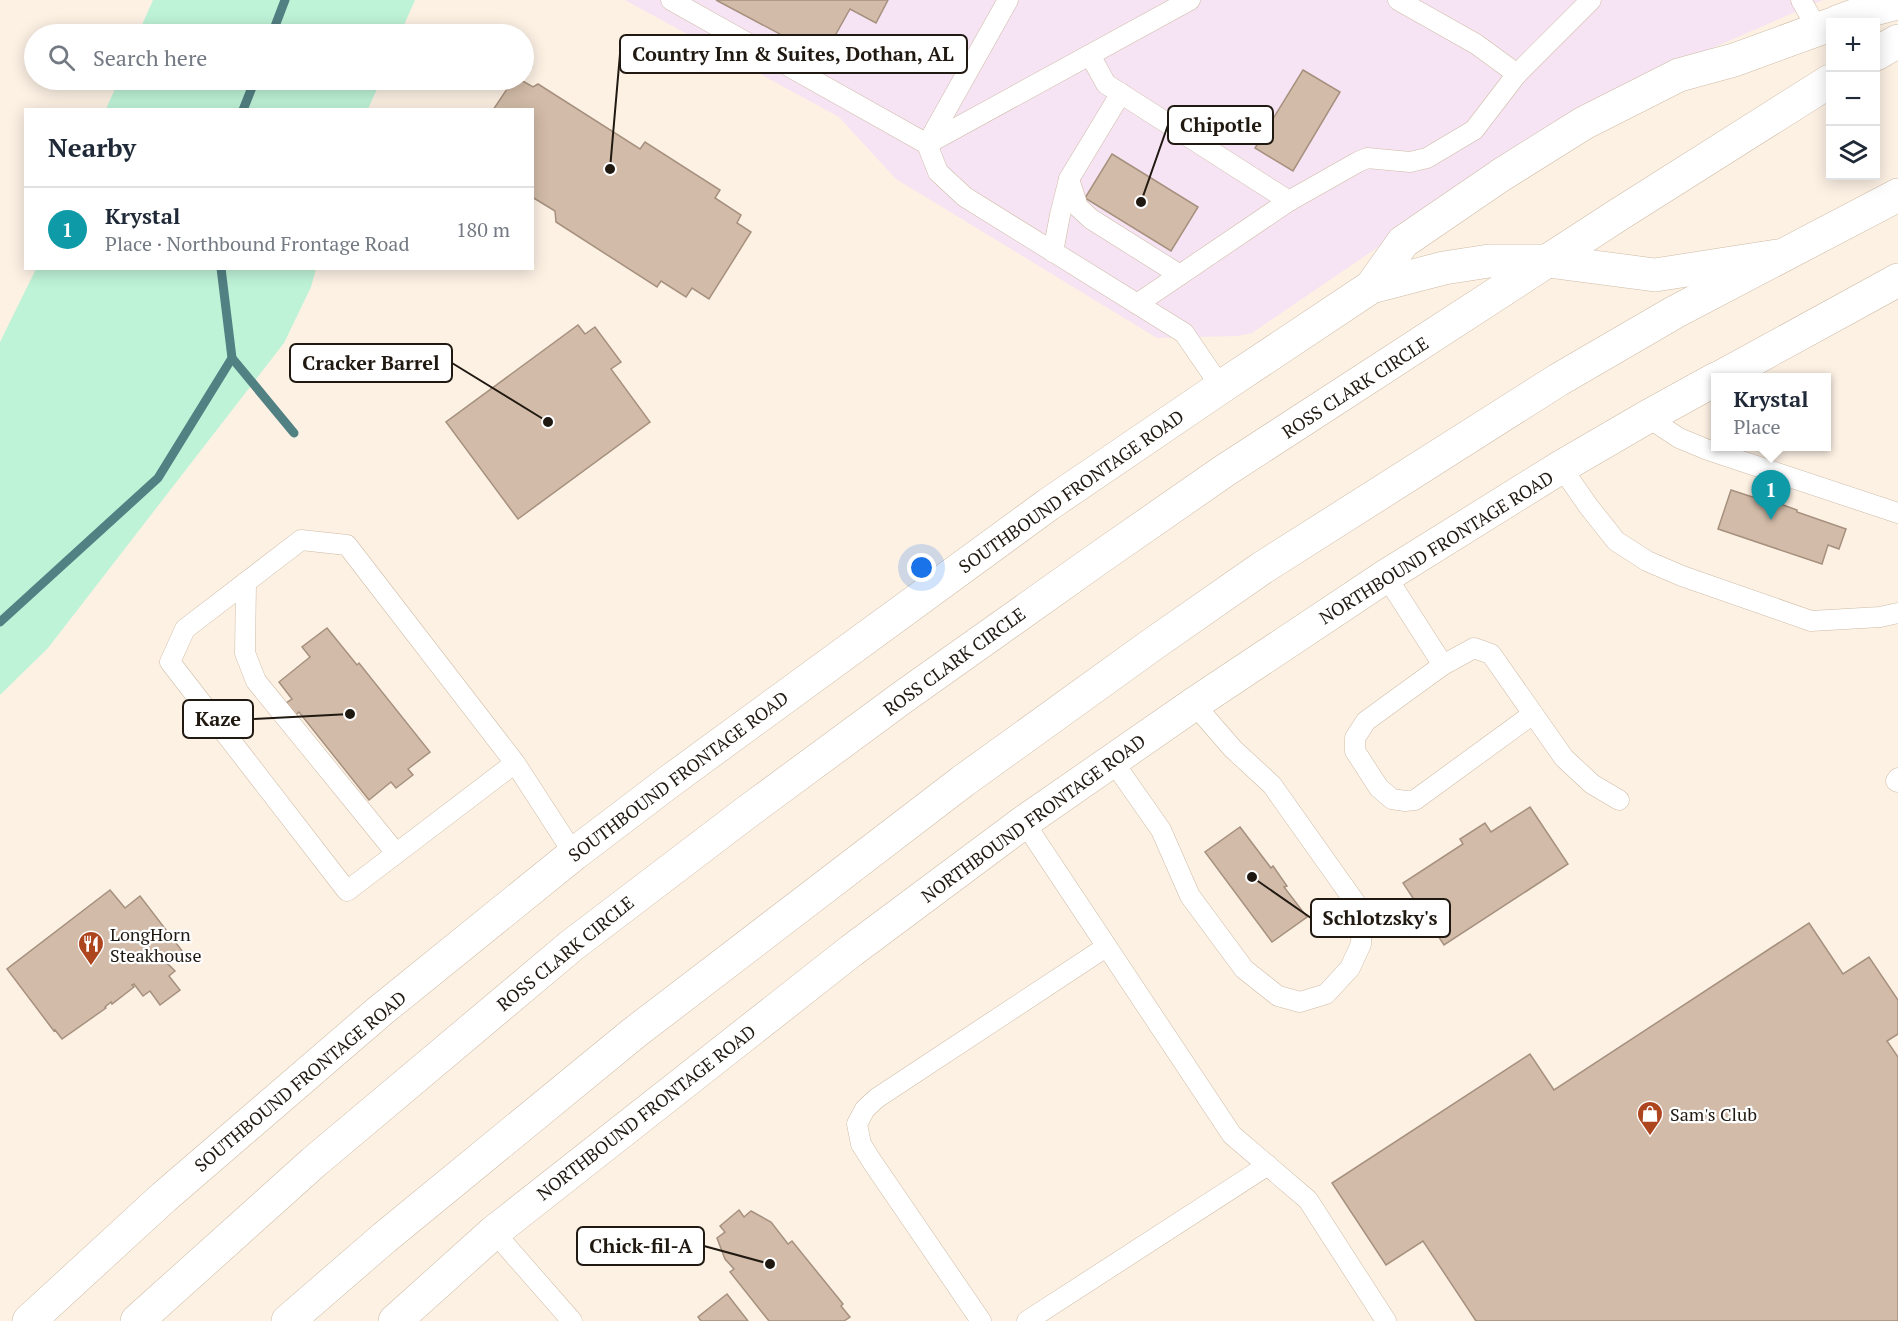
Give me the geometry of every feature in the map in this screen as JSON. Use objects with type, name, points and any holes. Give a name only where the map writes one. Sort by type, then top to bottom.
[{"type":"main road","name":"SOUTHBOUND FRONTAGE ROAD","points":[[1850,18],[1898,3]]},
{"type":"main road","name":"SOUTHBOUND FRONTAGE ROAD","points":[[1371,287],[1403,242],[1584,123],[1678,75],[1734,60],[1826,27]]},
{"type":"main road","points":[[1880,51],[1898,41]]},
{"type":"main road","name":"ROSS CLARK CIRCLE","points":[[136,1321],[314,1162],[571,946],[912,690],[1224,471],[1618,215],[1826,84]]},
{"type":"main road","points":[[288,1321],[384,1238],[634,1033],[963,781],[1153,644],[1263,568],[1558,380],[1675,312],[1898,195]]},
{"type":"main road","name":"SOUTHBOUND FRONTAGE ROAD","points":[[29,1321],[164,1197],[362,1027],[574,854],[670,781],[1049,504],[1371,287],[1444,268],[1489,261],[1548,261],[1655,275],[1784,255]]},
{"type":"main road","name":"NORTHBOUND FRONTAGE ROAD","points":[[1726,373],[1898,280]]},
{"type":"main road","name":"NORTHBOUND FRONTAGE ROAD","points":[[395,1321],[494,1232],[842,958],[1024,822],[1194,704],[1386,576],[1561,467],[1711,381]]},
{"type":"lane","points":[[671,0],[927,144],[938,172],[965,197],[1184,333],[1221,387]]},
{"type":"lane","points":[[927,144],[1008,0]]},
{"type":"lane","points":[[927,144],[1190,0]]},
{"type":"lane","points":[[1398,0],[1476,44],[1517,74]]},
{"type":"lane","points":[[1137,304],[1289,201],[1358,162],[1367,158],[1410,162],[1427,158],[1474,130],[1517,74],[1591,0]]},
{"type":"lane","points":[[1801,0],[1826,23]]},
{"type":"lane","points":[[1090,55],[1106,84],[1289,201]]},
{"type":"lane","points":[[1053,252],[1069,179],[1121,93]]},
{"type":"lane","points":[[1069,179],[1078,207],[1091,219],[1180,275]]},
{"type":"lane","points":[[1647,417],[1679,438],[1711,449]]},
{"type":"lane","points":[[1715,451],[1898,513]]},
{"type":"lane","points":[[1561,467],[1616,541],[1647,561],[1682,576],[1811,621],[1868,619],[1898,613]]},
{"type":"lane","points":[[515,763],[347,891],[170,662],[185,629],[301,540],[347,545],[515,763],[574,854]]},
{"type":"lane","points":[[1386,576],[1443,666]]},
{"type":"lane","points":[[246,582],[245,653],[256,681],[396,854]]},
{"type":"lane","points":[[1533,714],[1415,800],[1392,799],[1379,788],[1355,751],[1355,738],[1366,721],[1443,666],[1474,648],[1491,654],[1564,758],[1592,784],[1619,800]]},
{"type":"lane","points":[[1112,760],[1161,830],[1190,896],[1244,969],[1278,996],[1300,1002],[1326,994],[1350,968],[1361,944],[1362,912],[1272,785],[1233,749],[1194,704]]},
{"type":"lane","points":[[1024,822],[1232,1135],[1308,1200],[1386,1321]]},
{"type":"lane","points":[[981,1321],[861,1144],[857,1124],[865,1109],[877,1098],[1106,947]]},
{"type":"lane","points":[[1027,1321],[1268,1165]]},
{"type":"lane","points":[[494,1232],[572,1321]]},
{"type":"shaded area","points":[[625,0],[1823,0],[1673,65],[1475,181],[1252,333],[1237,336],[1157,338],[896,179],[839,117]]},
{"type":"green space","points":[[153,0],[415,0],[404,24],[142,24]]},
{"type":"green space","points":[[115,90],[377,90],[368,108],[106,108]]},
{"type":"green space","points":[[36,270],[316,270],[311,287],[284,343],[48,648],[0,695],[0,342]]},
{"type":"building","points":[[716,0],[888,0],[876,23],[850,9],[823,57]]},
{"type":"building","points":[[1303,70],[1340,92],[1293,171],[1255,148]]},
{"type":"building","points":[[538,84],[640,149],[645,142],[720,190],[715,198],[741,215],[737,223],[751,232],[709,299],[692,288],[686,297],[661,281],[657,287],[556,222],[555,211],[534,198],[534,108],[494,108],[506,90],[534,90],[534,86]]},
{"type":"building","points":[[1112,154],[1198,207],[1171,251],[1085,198]]},
{"type":"building","points":[[578,325],[585,334],[595,327],[621,362],[611,369],[650,422],[518,519],[446,422]]},
{"type":"building","points":[[1731,490],[1774,504],[1775,502],[1846,529],[1839,549],[1828,545],[1822,564],[1718,529]]},
{"type":"building","points":[[327,628],[357,665],[359,663],[430,752],[408,769],[413,775],[396,788],[391,782],[369,800],[299,712],[296,715],[286,703],[292,699],[279,682],[310,657],[302,647]]},
{"type":"building","points":[[1530,807],[1568,864],[1444,945],[1403,883],[1463,844],[1460,839],[1485,823],[1491,832]]},
{"type":"building","points":[[1240,827],[1271,868],[1273,866],[1287,886],[1284,887],[1307,917],[1272,942],[1205,852]]},
{"type":"building","name":"LongHorn Steakhouse","points":[[110,890],[125,908],[140,896],[183,952],[168,964],[175,971],[169,976],[180,990],[160,1005],[150,991],[143,996],[134,984],[132,985],[134,987],[112,1004],[111,1002],[62,1039],[7,969]]},
{"type":"building","name":"Sam's Club","points":[[1809,923],[1843,974],[1869,957],[1898,1000],[1898,1034],[1887,1041],[1898,1057],[1898,1321],[1476,1321],[1423,1241],[1386,1265],[1332,1183],[1530,1054],[1554,1090]]},
{"type":"building","points":[[739,1210],[744,1217],[751,1211],[771,1222],[788,1244],[792,1241],[843,1304],[841,1306],[850,1317],[844,1321],[769,1321],[730,1272],[734,1269],[725,1259],[717,1238],[725,1232],[720,1226]]},
{"type":"building","points":[[727,1294],[748,1321],[701,1321],[698,1317]]},
{"type":"waterway","points":[[276,24],[285,0]]},
{"type":"waterway","points":[[244,108],[251,90]]},
{"type":"waterway","points":[[0,622],[158,478],[232,358],[221,270]]},
{"type":"waterway","points":[[232,358],[294,433]]},
{"type":"place","name":"Country Inn & Suites, Dothan, AL","points":[[610,169]]},
{"type":"place","name":"Chipotle","points":[[1141,202]]},
{"type":"place","name":"Cracker Barrel","points":[[548,422]]},
{"type":"place","name":"Krystal","points":[[1771,520]]},
{"type":"place","name":"Kaze","points":[[350,714]]},
{"type":"place","name":"Schlotzsky's","points":[[1252,877]]},
{"type":"place","name":"LongHorn Steakhouse","points":[[91,967]]},
{"type":"place","name":"Sam's Club","points":[[1650,1137]]},
{"type":"place","name":"Chick-fil-A","points":[[770,1264]]}]
